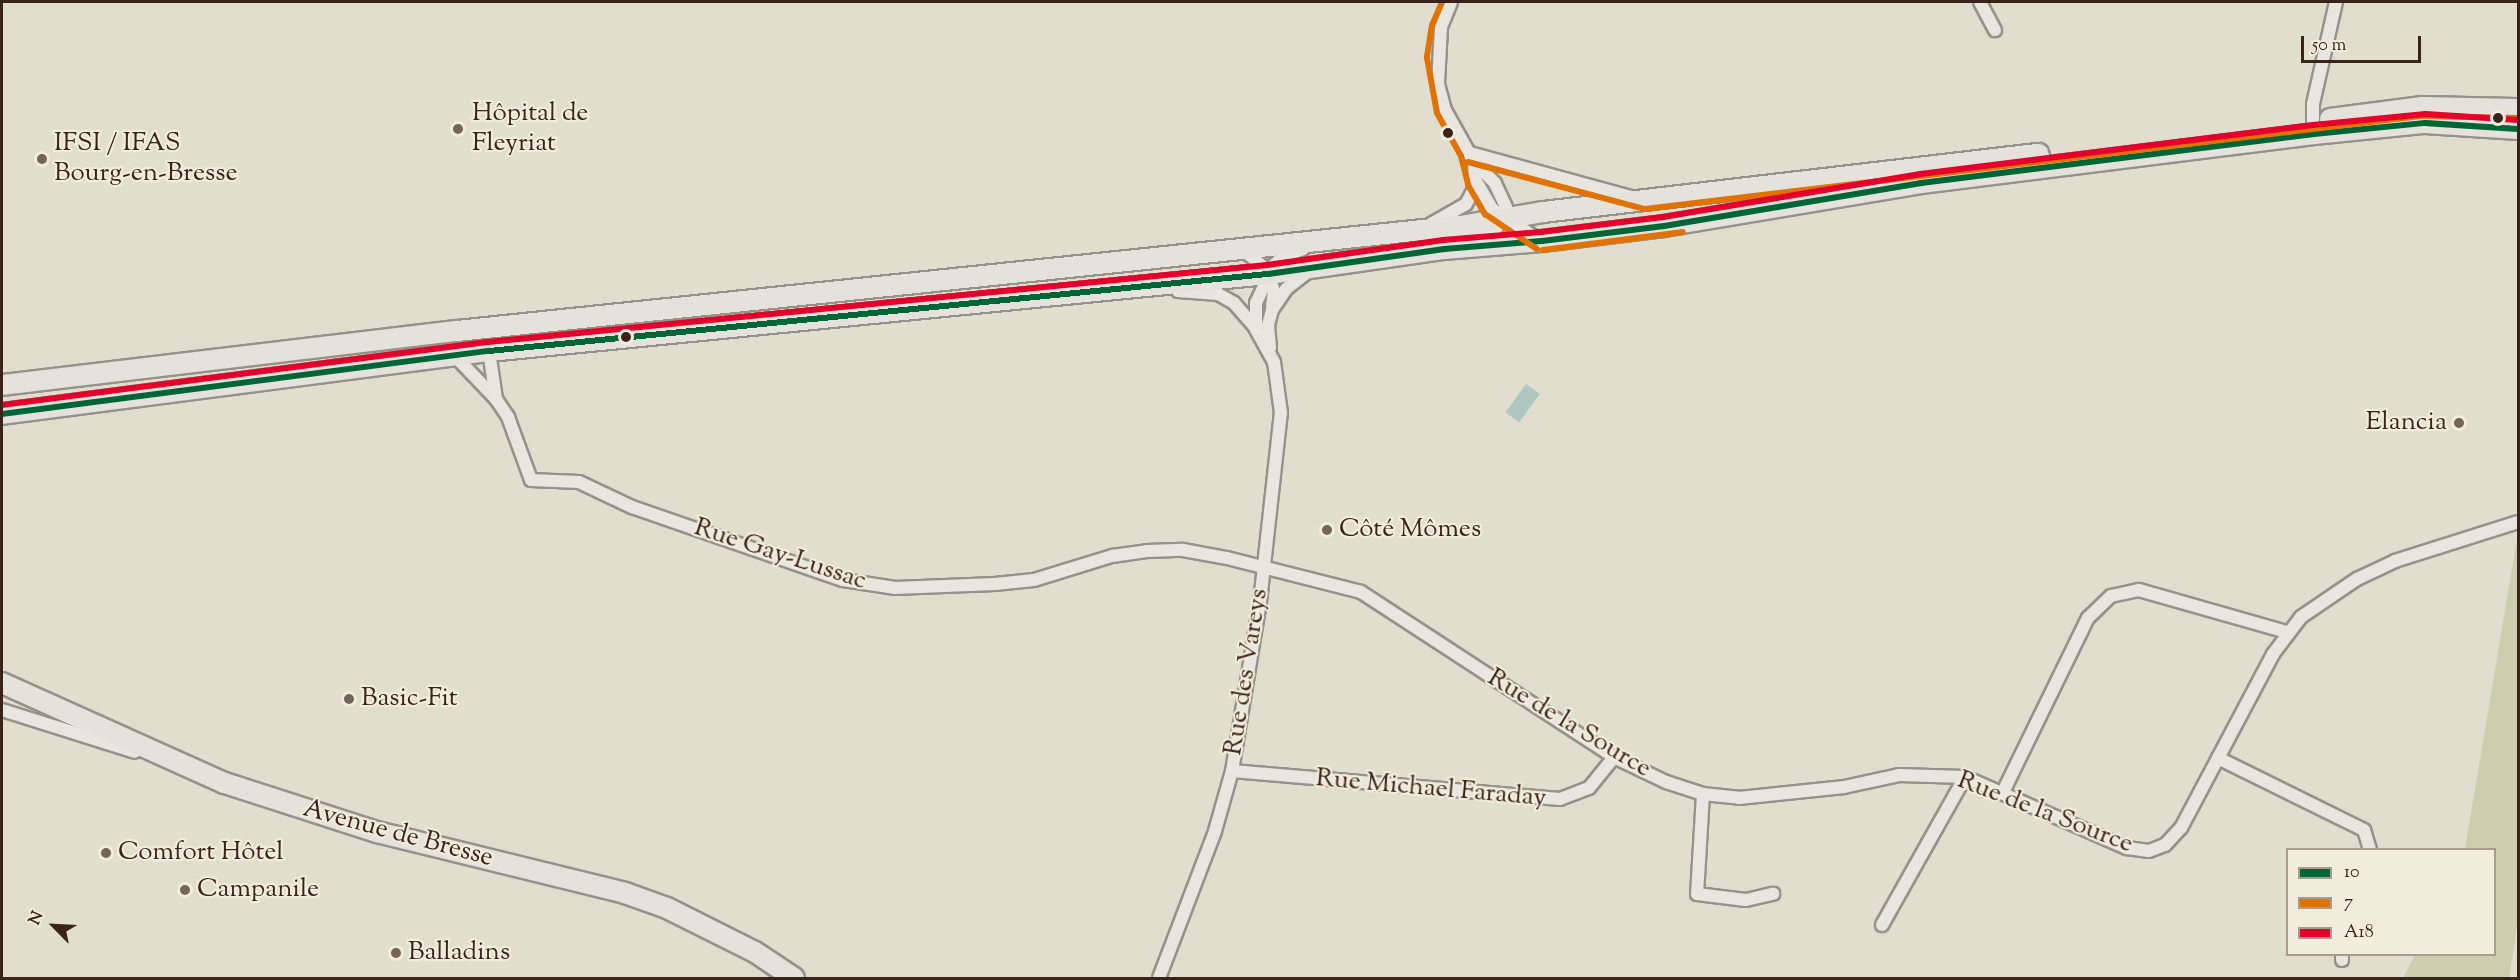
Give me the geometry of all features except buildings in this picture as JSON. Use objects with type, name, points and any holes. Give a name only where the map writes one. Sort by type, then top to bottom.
[{"type":"main road","points":[[2,385],[457,331],[1413,231],[1645,200],[2313,122],[2422,107],[2518,109]]},
{"type":"main road","points":[[2,414],[489,351],[1268,274],[1444,249],[1542,241],[1664,226],[1942,180],[2314,134],[2425,123],[2518,129]]},
{"type":"main road","name":"Avenue de Bresse","points":[[2,683],[188,769],[339,821],[646,900],[700,922],[794,978]]},
{"type":"street","points":[[1444,249],[1488,235],[1504,218],[1503,196],[1472,157],[1445,110],[1438,82],[1441,27],[1451,2]]},
{"type":"street","points":[[1980,2],[1995,30]]},
{"type":"street","points":[[2313,122],[2313,104],[2336,2]]},
{"type":"street","points":[[1472,157],[1476,181],[1492,209],[1542,241]]},
{"type":"street","points":[[1472,157],[1645,200]]},
{"type":"street","points":[[1413,231],[1466,204],[1476,181]]},
{"type":"street","name":"Rue des Vareys","points":[[1257,328],[1256,303],[1268,274],[1284,256],[1326,240]]},
{"type":"street","points":[[1242,249],[1268,274]]},
{"type":"street","points":[[1272,310],[1286,289],[1316,266]]},
{"type":"street","name":"Rue des Vareys","points":[[1159,978],[1215,831],[1232,771],[1263,566],[1281,413],[1268,325],[1274,292],[1268,274]]},
{"type":"street","name":"Rue des Vareys","points":[[1117,288],[1218,294],[1234,303],[1257,328],[1271,356]]},
{"type":"street","name":"Rue Gay-Lussac","points":[[489,351],[496,399]]},
{"type":"street","name":"Rue Gay-Lussac","points":[[454,355],[496,399],[523,449],[531,480],[579,482],[632,507],[873,586],[1034,580],[1112,556],[1147,551],[1183,550],[1263,566]]},
{"type":"street","name":"Rue de la Source","points":[[1263,566],[1361,592],[1614,757],[1666,782],[1703,794],[1739,798],[1844,787],[1899,775],[1965,777],[2127,848],[2149,851],[2165,845],[2181,828],[2286,632],[2318,603],[2357,579],[2395,561],[2518,522]]},
{"type":"street","points":[[2003,792],[2088,618],[2111,596],[2139,590],[2286,632]]},
{"type":"street","points":[[2,710],[188,769]]},
{"type":"street","name":"Rue Michael Faraday","points":[[1232,771],[1560,799],[1589,788],[1614,757]]},
{"type":"street","points":[[2218,758],[2364,830],[2370,848]]},
{"type":"street","points":[[1882,925],[1965,777]]},
{"type":"street","points":[[1703,794],[1697,894],[1746,900],[1773,894]]},
{"type":"green space","points":[[2518,533],[2518,921],[2509,978],[2403,978],[2414,956],[2496,956],[2496,848],[2465,848]]},
{"type":"water","points":[[1526,384],[1540,394],[1519,422],[1505,412]]},
{"type":"transit line","name":"7","points":[[1442,2],[1432,25],[1427,58],[1437,113],[1461,156],[1468,185],[1485,214],[1537,249]]},
{"type":"transit line","name":"A18","points":[[2,405],[488,342],[1267,265],[1443,240],[1541,232],[1663,217],[1920,174],[2313,125],[2425,114],[2518,120]]},
{"type":"transit line","name":"7","points":[[1468,162],[1645,209],[2422,116],[2518,118]]},
{"type":"transit line","name":"10","points":[[2,414],[489,351],[1268,274],[1444,249],[1542,241],[1664,226],[1921,183],[2314,134],[2425,123],[2518,129]]},
{"type":"transit line","name":"7","points":[[1543,250],[1683,232]]},
{"type":"place","name":"Hôpital de Fleyriat","points":[[458,129]]},
{"type":"place","name":"IFSI / IFAS Bourg-en-Bresse","points":[[42,159]]},
{"type":"place","name":"Elancia","points":[[2459,423]]},
{"type":"place","name":"Côté Mômes","points":[[1327,530]]},
{"type":"place","name":"Basic-Fit","points":[[349,699]]},
{"type":"place","name":"Comfort Hôtel","points":[[106,853]]},
{"type":"place","name":"Campanile","points":[[185,890]]},
{"type":"place","name":"Balladins","points":[[396,953]]}]
